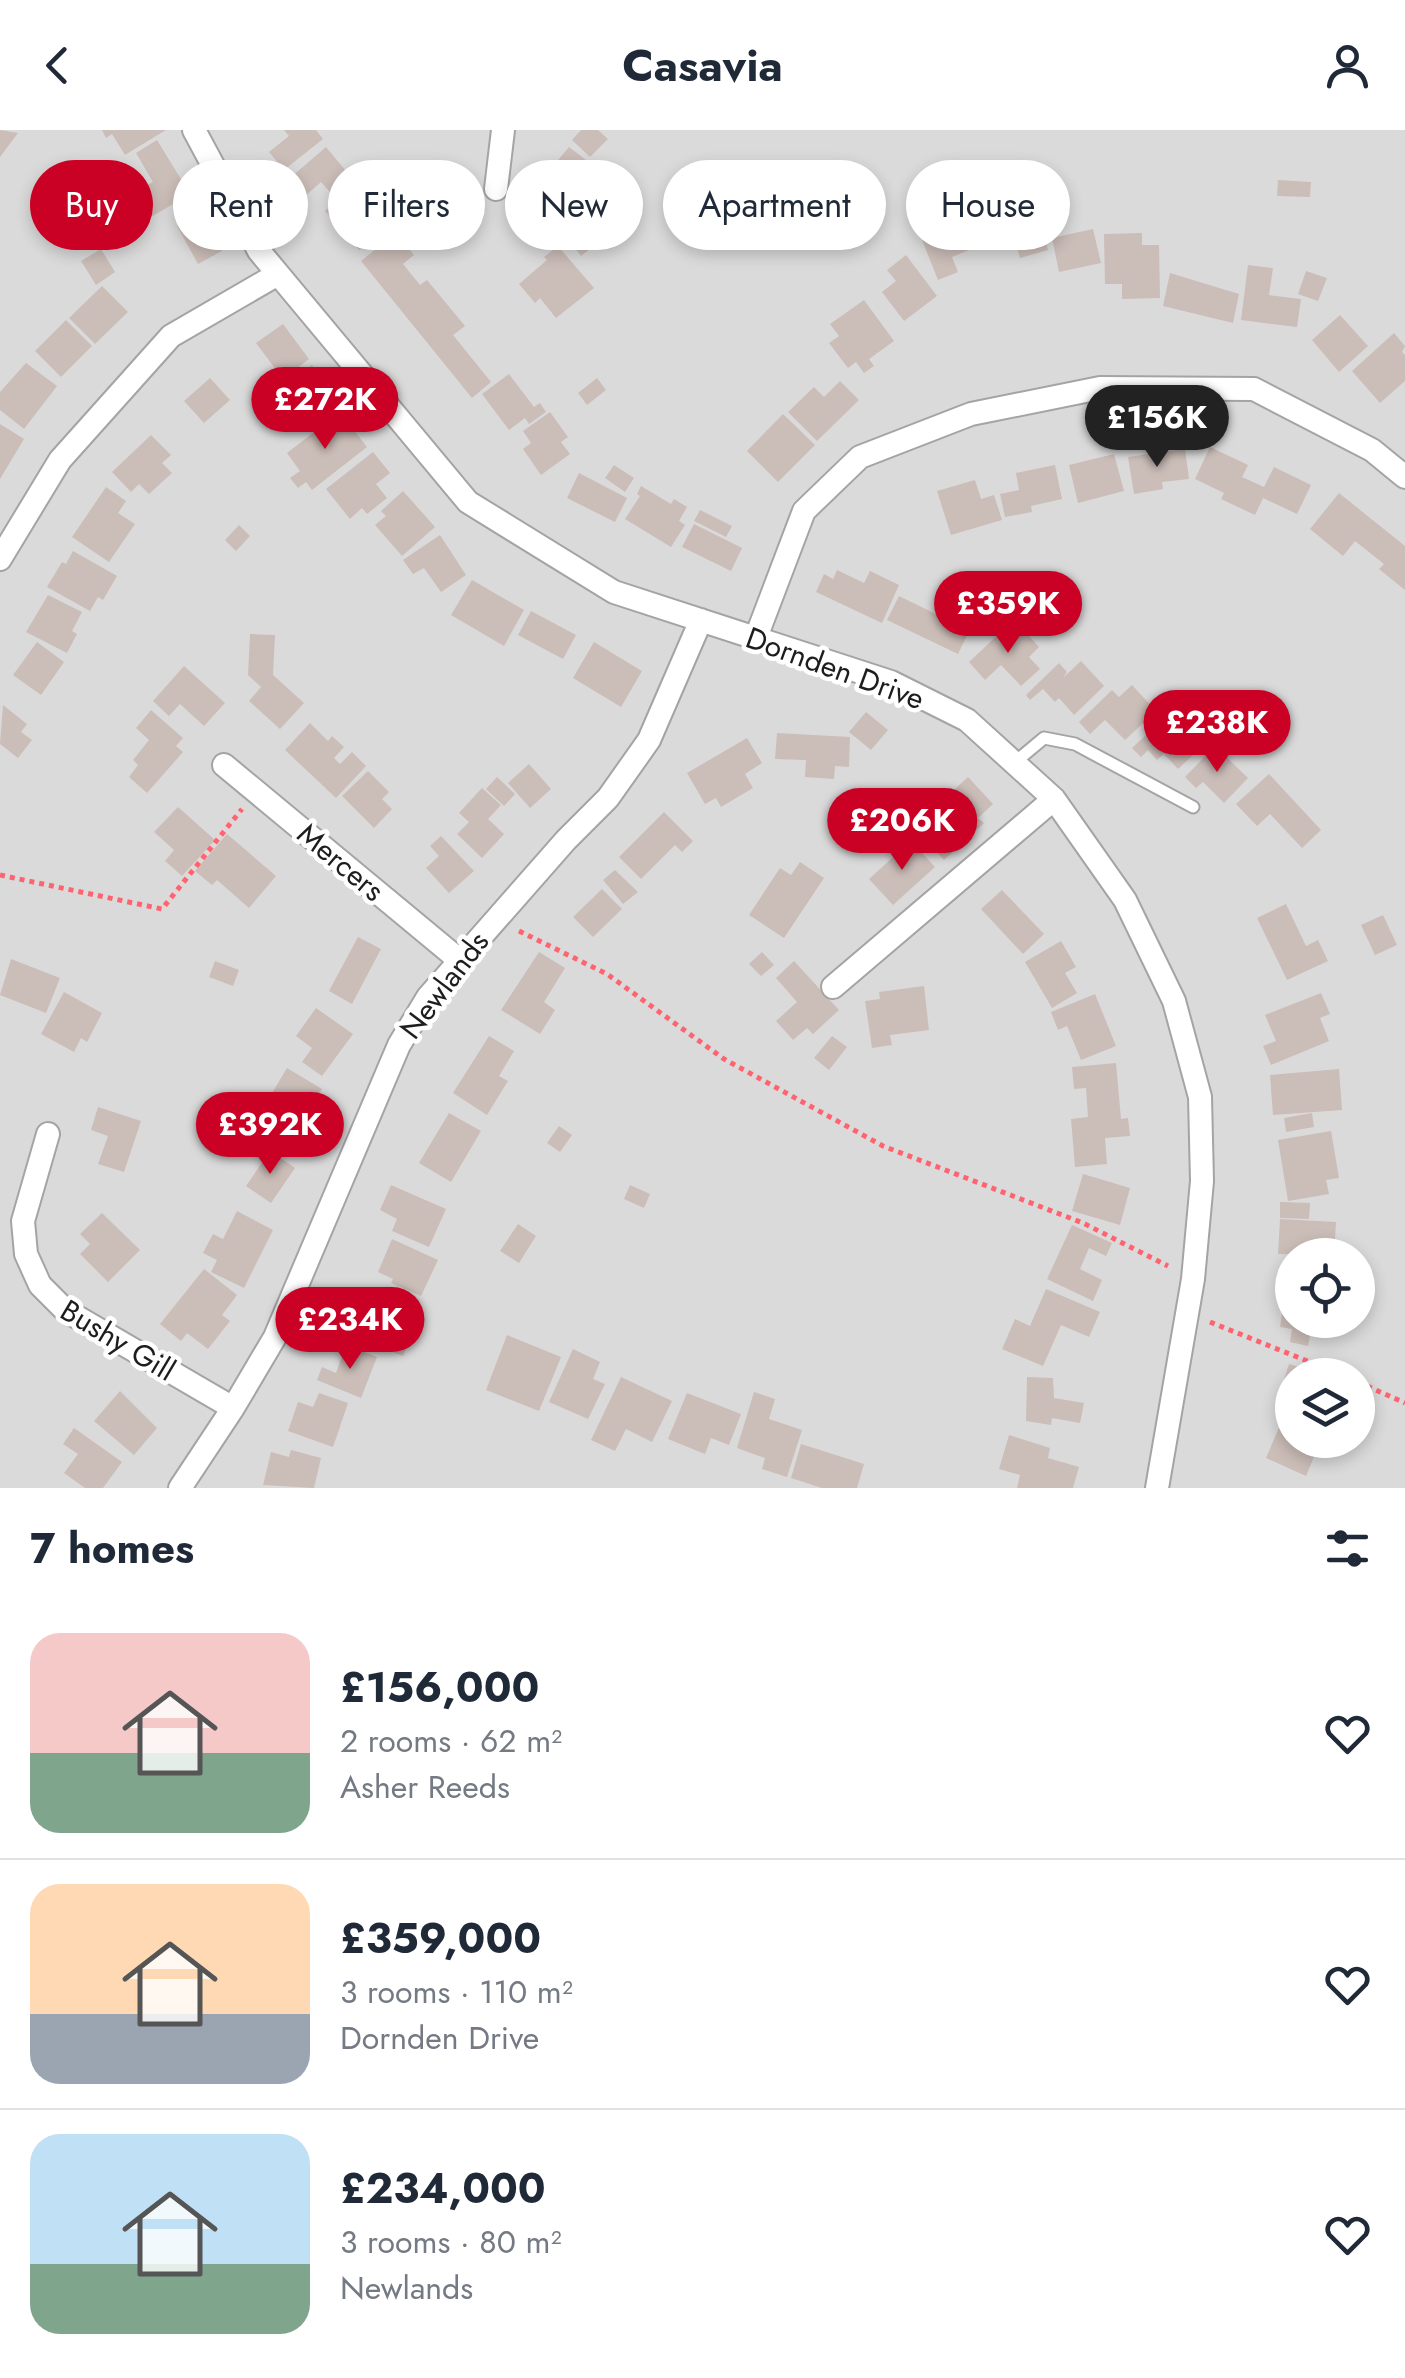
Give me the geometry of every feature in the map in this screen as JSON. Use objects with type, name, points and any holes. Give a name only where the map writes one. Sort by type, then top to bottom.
[{"type":"street","name":"Dornden Drive","points":[[194,130],[259,251],[468,502],[614,592],[891,682],[967,720],[1054,799],[1125,900],[1174,1001],[1200,1097],[1202,1181],[1194,1279],[1158,1488]]},
{"type":"street","points":[[496,188],[503,130]]},
{"type":"street","points":[[0,558],[60,460],[170,336],[278,274]]},
{"type":"street","points":[[755,640],[804,511],[860,458],[971,414],[1100,388],[1254,389],[1372,450],[1405,478]]},
{"type":"street","name":"Newlands","points":[[180,1488],[275,1336],[399,1045],[428,996],[608,798],[649,740],[701,620]]},
{"type":"street","name":"Mercers","points":[[224,765],[458,959]]},
{"type":"street","points":[[834,987],[1054,799]]},
{"type":"street","name":"Bushy Gill","points":[[48,1134],[23,1220],[26,1254],[40,1285],[65,1310],[233,1408]]},
{"type":"lane","points":[[1014,763],[1044,738],[1075,744],[1193,806]]},
{"type":"path","points":[[0,875],[162,909],[256,792]]},
{"type":"path","points":[[495,919],[607,974],[724,1059],[883,1146],[1083,1224],[1194,1279]]},
{"type":"path","points":[[1186,1313],[1304,1358]]},
{"type":"path","points":[[1375,1390],[1405,1403]]},
{"type":"shaded area","points":[[0,130],[1405,130],[1405,1488],[0,1488]]},
{"type":"building","points":[[0,130],[18,133],[0,157]]},
{"type":"building","points":[[102,130],[166,130],[125,155],[112,134],[106,138]]},
{"type":"building","points":[[284,130],[316,130],[323,139],[297,160],[276,160],[269,152],[289,136]]},
{"type":"building","points":[[581,130],[598,130],[608,139],[590,157],[572,140]]},
{"type":"building","points":[[157,140],[173,166],[173,204],[153,216],[153,160],[140,160],[136,153]]},
{"type":"building","points":[[326,147],[337,160],[328,160],[328,190],[321,182],[308,193],[308,162]]},
{"type":"building","points":[[569,147],[586,160],[558,160]]},
{"type":"building","points":[[1278,180],[1311,182],[1310,197],[1277,196]]},
{"type":"building","points":[[1093,229],[1101,263],[1059,272],[1054,250],[1070,250],[1070,234]]},
{"type":"building","points":[[1142,233],[1142,245],[1159,245],[1160,298],[1122,299],[1122,284],[1105,284],[1104,234]]},
{"type":"building","points":[[102,250],[115,272],[96,285],[81,261]]},
{"type":"building","points":[[190,250],[221,250],[222,251],[198,264]]},
{"type":"building","points":[[375,250],[410,250],[414,255],[403,264],[420,285],[427,280],[465,326],[453,335],[491,382],[472,398],[361,261]]},
{"type":"building","points":[[553,250],[561,250],[594,288],[556,318],[540,298],[535,303],[519,284],[547,260],[544,257]]},
{"type":"building","points":[[926,250],[969,250],[952,257],[958,272],[938,280]]},
{"type":"building","points":[[1018,250],[1048,250],[1020,258]]},
{"type":"building","points":[[906,255],[937,296],[904,321],[882,292],[896,281],[887,270]]},
{"type":"building","points":[[1248,265],[1273,268],[1269,295],[1301,299],[1297,327],[1241,320]]},
{"type":"building","points":[[1306,271],[1327,278],[1318,301],[1298,294]]},
{"type":"building","points":[[1170,273],[1239,294],[1233,323],[1163,306]]},
{"type":"building","points":[[102,286],[128,312],[95,344],[69,318]]},
{"type":"building","points":[[864,300],[894,341],[869,359],[874,366],[864,373],[856,362],[848,368],[829,343],[839,336],[830,324]]},
{"type":"building","points":[[1340,315],[1368,346],[1339,372],[1312,340]]},
{"type":"building","points":[[66,320],[92,346],[61,377],[35,351]]},
{"type":"building","points":[[283,324],[309,359],[283,379],[256,343]]},
{"type":"building","points":[[1394,333],[1405,346],[1405,381],[1380,403],[1352,371]]},
{"type":"building","points":[[26,363],[57,386],[24,429],[0,410],[0,392]]},
{"type":"building","points":[[312,365],[341,403],[316,423],[287,384]]},
{"type":"building","points":[[509,374],[534,407],[540,403],[546,412],[529,424],[525,418],[509,430],[482,394]]},
{"type":"building","points":[[210,378],[230,400],[204,423],[184,401]]},
{"type":"building","points":[[597,378],[606,390],[587,405],[578,393]]},
{"type":"building","points":[[840,381],[859,400],[817,441],[788,412],[814,387],[824,397]]},
{"type":"building","points":[[340,412],[367,447],[312,490],[306,482],[298,488],[290,478],[300,471],[287,453]]},
{"type":"building","points":[[550,412],[568,437],[561,442],[570,454],[541,475],[523,449],[531,443],[523,431]]},
{"type":"building","points":[[783,414],[815,445],[778,482],[747,451]]},
{"type":"building","points":[[0,424],[24,439],[0,479]]},
{"type":"building","points":[[151,435],[171,455],[162,463],[172,473],[149,494],[139,484],[131,492],[112,472]]},
{"type":"building","points":[[1210,447],[1248,465],[1242,477],[1264,487],[1274,467],[1311,485],[1297,514],[1263,498],[1255,515],[1221,499],[1224,493],[1195,479]]},
{"type":"building","points":[[1185,449],[1189,479],[1162,482],[1163,489],[1134,494],[1128,457]]},
{"type":"building","points":[[373,452],[390,473],[376,484],[387,498],[367,514],[362,508],[350,519],[326,489]]},
{"type":"building","points":[[1114,454],[1124,491],[1078,503],[1069,465]]},
{"type":"building","points":[[614,465],[634,478],[625,492],[605,478]]},
{"type":"building","points":[[1055,465],[1062,499],[1031,506],[1032,512],[1005,517],[1000,494],[1019,490],[1016,473]]},
{"type":"building","points":[[579,473],[627,498],[615,522],[567,498]]},
{"type":"building","points":[[975,480],[981,499],[994,495],[1002,520],[951,535],[937,491]]},
{"type":"building","points":[[641,486],[671,504],[674,499],[687,507],[679,521],[685,525],[671,547],[625,519],[640,496],[637,494]]},
{"type":"building","points":[[106,487],[126,501],[118,513],[135,524],[109,562],[72,537]]},
{"type":"building","points":[[403,491],[435,527],[402,556],[375,525],[386,516],[381,511]]},
{"type":"building","points":[[1339,493],[1405,546],[1405,590],[1379,569],[1384,564],[1355,541],[1343,556],[1310,529]]},
{"type":"building","points":[[700,510],[732,526],[726,537],[694,521]]},
{"type":"building","points":[[694,524],[742,548],[731,571],[682,547]]},
{"type":"building","points":[[239,525],[250,536],[236,551],[225,540]]},
{"type":"building","points":[[440,535],[466,575],[441,592],[424,568],[413,574],[403,560]]},
{"type":"building","points":[[73,551],[117,576],[103,600],[98,597],[90,611],[47,587]]},
{"type":"building","points":[[837,570],[864,583],[870,571],[899,585],[882,623],[816,592],[824,574],[833,579]]},
{"type":"building","points":[[472,580],[524,610],[504,646],[451,615]]},
{"type":"building","points":[[48,595],[82,612],[67,653],[26,632]]},
{"type":"building","points":[[899,596],[948,620],[955,604],[977,615],[958,654],[887,620]]},
{"type":"building","points":[[531,611],[576,635],[563,659],[518,635]]},
{"type":"building","points":[[1019,625],[1039,647],[1029,657],[1040,669],[1021,686],[1001,665],[985,680],[969,662],[1003,630],[1008,635]]},
{"type":"building","points":[[250,634],[275,635],[273,675],[304,703],[280,729],[249,701],[261,687],[248,675]]},
{"type":"building","points":[[37,642],[64,662],[41,695],[13,675]]},
{"type":"building","points":[[594,642],[642,671],[621,707],[573,678]]},
{"type":"building","points":[[1081,661],[1104,686],[1074,715],[1059,698],[1055,702],[1043,689],[1030,700],[1026,695],[1059,663],[1067,672],[1063,678]]},
{"type":"building","points":[[184,666],[225,703],[204,726],[180,704],[169,716],[153,701]]},
{"type":"building","points":[[1132,685],[1156,711],[1125,740],[1105,720],[1090,734],[1079,722],[1112,690],[1119,697]]},
{"type":"building","points":[[3,705],[27,724],[21,732],[32,740],[18,758],[0,744]]},
{"type":"building","points":[[151,710],[183,738],[176,746],[183,752],[147,793],[129,777],[138,765],[133,760],[149,740],[136,728]]},
{"type":"building","points":[[866,712],[888,730],[871,750],[849,732]]},
{"type":"building","points":[[1164,718],[1173,727],[1183,718],[1206,743],[1178,769],[1164,754],[1157,760],[1148,750],[1141,757],[1132,748]]},
{"type":"building","points":[[310,723],[328,741],[332,736],[344,747],[334,758],[340,764],[352,752],[366,766],[336,798],[285,750]]},
{"type":"building","points":[[777,733],[850,737],[849,767],[835,766],[834,779],[805,777],[806,760],[775,759]]},
{"type":"building","points":[[747,738],[762,763],[745,774],[753,788],[721,807],[716,798],[705,804],[687,773]]},
{"type":"building","points":[[1215,746],[1248,778],[1224,803],[1203,782],[1196,788],[1185,777]]},
{"type":"building","points":[[529,764],[551,789],[530,808],[508,783]]},
{"type":"building","points":[[368,771],[389,792],[382,799],[392,809],[374,828],[342,796]]},
{"type":"building","points":[[1269,774],[1321,830],[1302,848],[1270,814],[1257,826],[1236,804]]},
{"type":"building","points":[[497,777],[515,794],[504,806],[486,789]]},
{"type":"building","points":[[968,777],[993,804],[978,818],[984,823],[944,860],[914,827]]},
{"type":"building","points":[[482,788],[501,805],[488,819],[504,834],[482,858],[457,834],[469,822],[459,813]]},
{"type":"building","points":[[178,807],[215,840],[182,876],[165,861],[174,850],[154,832]]},
{"type":"building","points":[[664,812],[693,841],[682,852],[675,845],[641,879],[619,857]]},
{"type":"building","points":[[227,834],[276,876],[249,908],[217,880],[212,885],[195,871]]},
{"type":"building","points":[[441,836],[474,871],[449,893],[426,868],[439,856],[430,846]]},
{"type":"building","points":[[911,841],[935,867],[893,905],[869,879]]},
{"type":"building","points":[[800,862],[824,878],[784,938],[749,915],[780,868],[791,875]]},
{"type":"building","points":[[615,870],[638,892],[623,904],[603,880]]},
{"type":"building","points":[[602,889],[622,909],[593,937],[573,917]]},
{"type":"building","points":[[1002,890],[1044,934],[1023,954],[981,909]]},
{"type":"building","points":[[1286,904],[1306,946],[1318,940],[1328,961],[1287,980],[1257,918]]},
{"type":"building","points":[[1383,915],[1397,945],[1375,955],[1361,925]]},
{"type":"building","points":[[358,937],[381,949],[352,1004],[329,991]]},
{"type":"building","points":[[1061,941],[1076,967],[1065,973],[1077,993],[1052,1008],[1025,962]]},
{"type":"building","points":[[539,952],[565,968],[544,1002],[555,1010],[540,1034],[501,1010]]},
{"type":"building","points":[[762,952],[774,965],[761,976],[749,964]]},
{"type":"building","points":[[11,959],[60,978],[46,1013],[0,995]]},
{"type":"building","points":[[215,961],[239,970],[233,986],[209,977]]},
{"type":"building","points":[[794,961],[839,1010],[813,1034],[807,1028],[793,1040],[776,1021],[797,1002],[776,978]]},
{"type":"building","points":[[924,986],[929,1030],[890,1035],[892,1045],[872,1048],[865,1001],[880,999],[879,992]]},
{"type":"building","points":[[64,992],[102,1013],[87,1042],[81,1038],[74,1052],[41,1034]]},
{"type":"building","points":[[1321,993],[1330,1014],[1320,1018],[1329,1041],[1271,1065],[1263,1046],[1276,1041],[1265,1015]]},
{"type":"building","points":[[1095,994],[1116,1046],[1081,1060],[1067,1026],[1058,1030],[1051,1012]]},
{"type":"building","points":[[316,1008],[353,1034],[322,1076],[302,1062],[312,1048],[296,1036]]},
{"type":"building","points":[[489,1036],[514,1051],[499,1076],[508,1081],[487,1115],[453,1093]]},
{"type":"building","points":[[832,1036],[847,1047],[829,1070],[814,1058]]},
{"type":"building","points":[[1116,1063],[1121,1119],[1128,1118],[1130,1136],[1105,1138],[1107,1164],[1075,1167],[1071,1119],[1088,1117],[1086,1088],[1074,1089],[1072,1067]]},
{"type":"building","points":[[287,1068],[322,1089],[288,1147],[268,1134],[274,1124],[259,1115]]},
{"type":"building","points":[[1339,1069],[1342,1110],[1273,1115],[1270,1075]]},
{"type":"building","points":[[98,1107],[141,1121],[124,1172],[98,1164],[108,1136],[91,1130]]},
{"type":"building","points":[[449,1113],[481,1131],[451,1182],[419,1163]]},
{"type":"building","points":[[1312,1113],[1314,1127],[1286,1132],[1284,1118]]},
{"type":"building","points":[[559,1126],[572,1135],[560,1152],[547,1143]]},
{"type":"building","points":[[1331,1131],[1339,1178],[1326,1180],[1329,1194],[1288,1201],[1278,1140]]},
{"type":"building","points":[[270,1151],[295,1168],[271,1203],[246,1186]]},
{"type":"building","points":[[1083,1174],[1130,1188],[1120,1225],[1072,1211]]},
{"type":"building","points":[[391,1185],[446,1209],[429,1247],[392,1231],[397,1219],[380,1210]]},
{"type":"building","points":[[630,1185],[650,1194],[644,1208],[624,1199]]},
{"type":"building","points":[[1280,1202],[1310,1203],[1309,1219],[1280,1218]]},
{"type":"building","points":[[237,1211],[273,1230],[244,1288],[211,1272],[217,1260],[203,1253],[213,1234],[223,1239]]},
{"type":"building","points":[[102,1213],[140,1250],[108,1282],[80,1254],[90,1244],[80,1234]]},
{"type":"building","points":[[1280,1219],[1336,1222],[1335,1238],[1279,1238]]},
{"type":"building","points":[[518,1224],[536,1236],[519,1263],[500,1251]]},
{"type":"building","points":[[1072,1225],[1112,1243],[1106,1256],[1089,1248],[1080,1269],[1102,1280],[1093,1301],[1047,1279]]},
{"type":"building","points":[[392,1239],[438,1260],[421,1296],[391,1283],[393,1279],[378,1272]]},
{"type":"building","points":[[204,1269],[237,1295],[222,1315],[230,1321],[208,1349],[187,1333],[181,1341],[160,1324]]},
{"type":"building","points":[[1046,1289],[1100,1312],[1089,1337],[1061,1325],[1043,1366],[1002,1349],[1015,1319],[1030,1326]]},
{"type":"building","points":[[392,1298],[413,1306],[409,1317],[417,1320],[403,1356],[355,1338],[367,1306],[386,1313]]},
{"type":"building","points":[[507,1335],[561,1357],[539,1411],[486,1390]]},
{"type":"building","points":[[1291,1338],[1310,1338],[1308,1346],[1290,1342]]},
{"type":"building","points":[[346,1345],[377,1357],[361,1398],[317,1380],[322,1367],[336,1373]]},
{"type":"building","points":[[573,1349],[600,1362],[593,1379],[605,1384],[588,1419],[549,1402]]},
{"type":"building","points":[[621,1377],[672,1401],[652,1442],[626,1429],[615,1451],[591,1440]]},
{"type":"building","points":[[1027,1377],[1053,1378],[1054,1398],[1084,1403],[1080,1423],[1052,1418],[1051,1425],[1026,1421]]},
{"type":"building","points":[[120,1391],[157,1428],[134,1455],[94,1421]]},
{"type":"building","points":[[754,1392],[775,1399],[769,1419],[802,1430],[787,1477],[762,1469],[765,1458],[737,1448]]},
{"type":"building","points":[[319,1393],[348,1403],[333,1447],[288,1431],[298,1402],[313,1407]]},
{"type":"building","points":[[687,1393],[741,1414],[729,1445],[711,1438],[705,1454],[668,1439]]},
{"type":"building","points":[[74,1428],[122,1462],[103,1488],[85,1488],[64,1473],[78,1454],[63,1444]]},
{"type":"building","points":[[1009,1435],[1050,1448],[1048,1458],[1079,1467],[1073,1488],[1017,1488],[1020,1475],[999,1469]]},
{"type":"building","points":[[1275,1437],[1275,1458],[1314,1458],[1306,1476],[1266,1458]]},
{"type":"building","points":[[801,1444],[864,1464],[857,1488],[822,1488],[791,1478]]},
{"type":"building","points":[[291,1450],[321,1458],[314,1488],[263,1485],[271,1452],[289,1457]]}]
